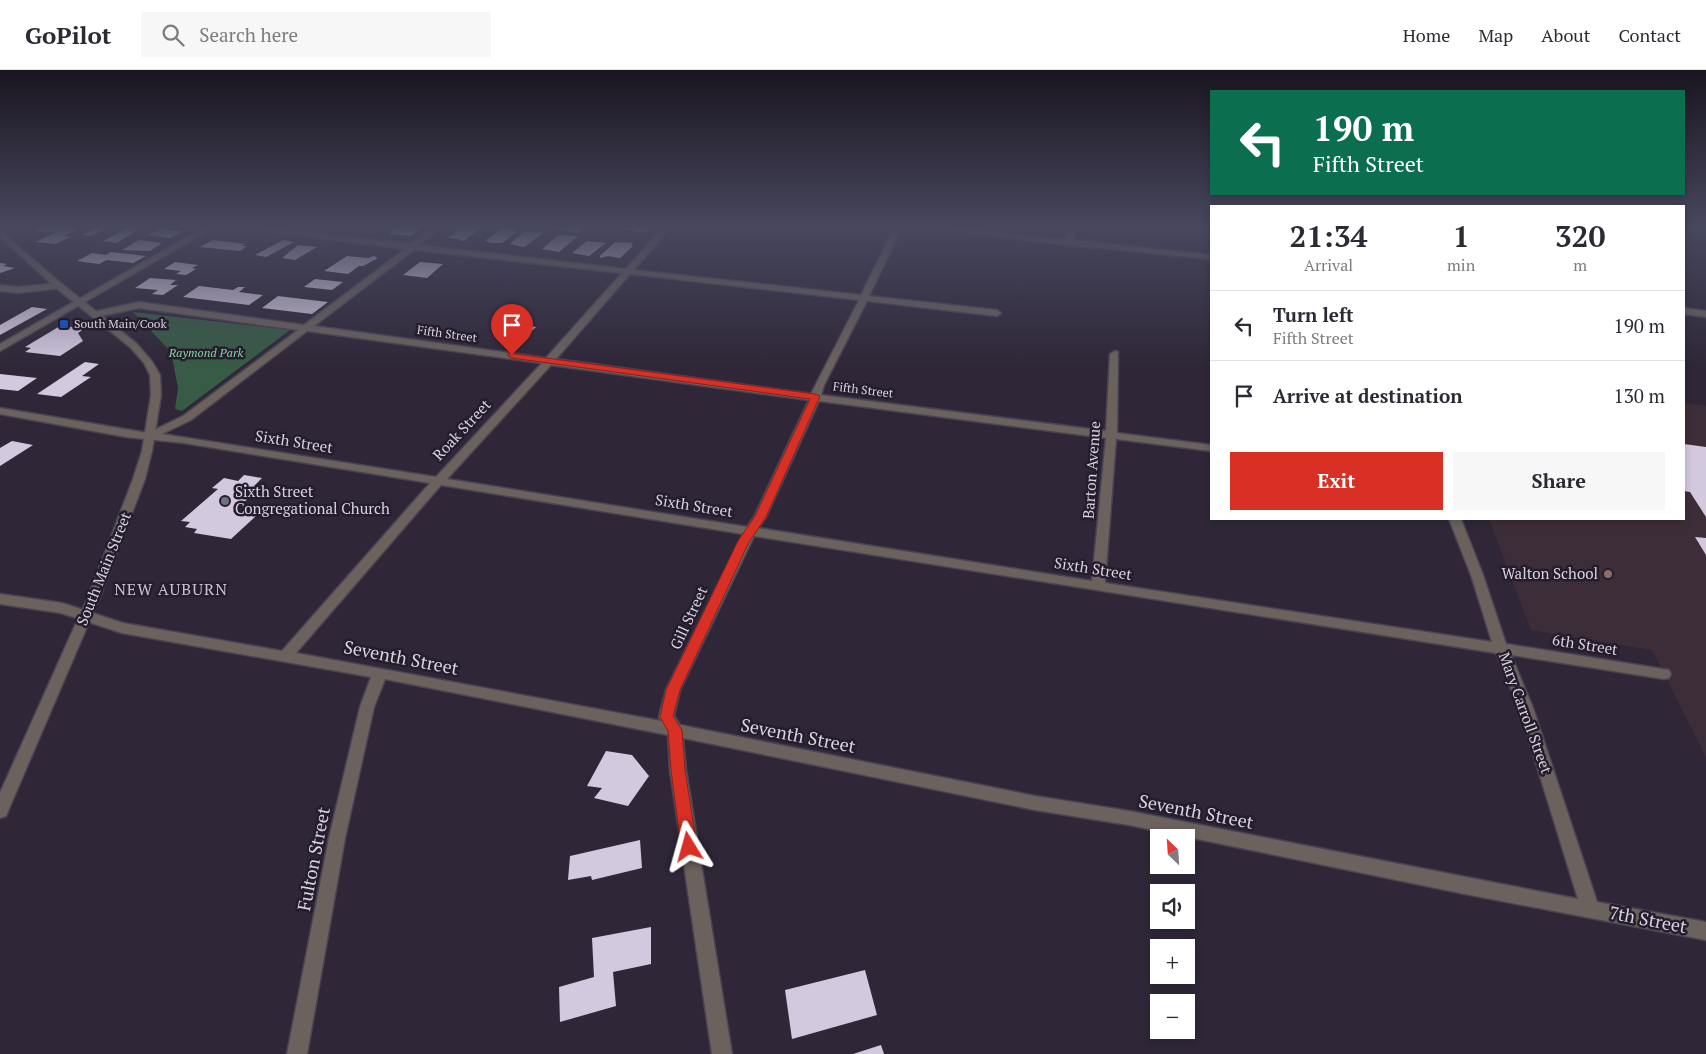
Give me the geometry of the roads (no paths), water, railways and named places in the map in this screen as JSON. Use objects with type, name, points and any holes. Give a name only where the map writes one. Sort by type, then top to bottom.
[{"type":"street","name":"South Main Street","points":[[0,811],[86,616],[139,479],[150,436],[156,395],[155,375],[148,362],[133,345],[46,274]]},
{"type":"street","points":[[0,348],[129,274]]},
{"type":"street","points":[[150,436],[187,418],[376,274]]},
{"type":"street","name":"Roak Street","points":[[285,656],[438,480],[626,274]]},
{"type":"street","points":[[645,274],[997,313]]},
{"type":"street","name":"Gill Street","points":[[722,1054],[680,790],[675,730],[666,717],[673,690],[744,541],[760,517],[815,396],[876,274]]},
{"type":"street","points":[[0,288],[18,290],[59,286]]},
{"type":"street","name":"Fifth Street","points":[[96,314],[140,305],[1210,448]]},
{"type":"street","points":[[1685,311],[1706,314]]},
{"type":"street","name":"Barton Avenue","points":[[1098,587],[1111,434],[1115,354]]},
{"type":"street","name":"Sixth Street","points":[[0,411],[126,434],[184,440],[1098,587],[1501,649]]},
{"type":"street","name":"Mary Carroll Street","points":[[1455,520],[1477,575],[1501,649],[1526,708],[1590,908]]},
{"type":"street","name":"Seventh Street","points":[[0,598],[62,608],[122,628],[380,673],[675,730],[1035,804],[1128,818],[1465,886],[1590,908]]},
{"type":"street","name":"6th Street","points":[[1501,649],[1664,674]]},
{"type":"street","name":"Fulton Street","points":[[297,1054],[337,838],[367,707],[380,673]]},
{"type":"street","name":"7th Street","points":[[1590,908],[1706,931]]},
{"type":"place","name":"South Main/Cook","points":[[64,324]]},
{"type":"place","name":"Sixth Street Congregational Church","points":[[225,501]]},
{"type":"place","name":"Walton School","points":[[1608,574]]},
{"type":"district","name":"NEW AUBURN","points":[[171,589]]},
{"type":"park label","name":"Raymond Park","points":[[206,353]]}]
